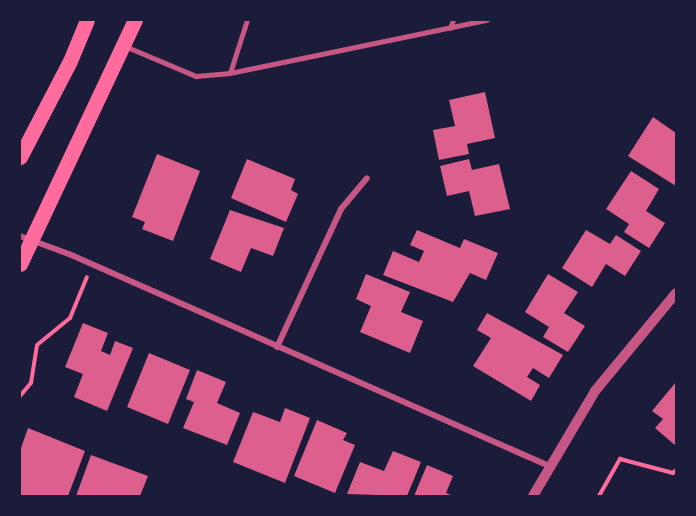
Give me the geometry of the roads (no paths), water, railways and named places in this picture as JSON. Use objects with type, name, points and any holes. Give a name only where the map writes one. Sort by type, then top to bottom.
[{"type":"main road","points":[[20,157],[70,61],[87,20]]},
{"type":"main road","points":[[20,264],[25,239],[125,46],[135,20]]},
{"type":"street","points":[[277,346],[340,209],[367,178]]},
{"type":"street","points":[[25,239],[92,264],[549,466]]},
{"type":"street","points":[[533,496],[594,392],[676,293]]},
{"type":"lane","points":[[230,73],[247,20]]},
{"type":"lane","points":[[450,28],[453,20]]},
{"type":"lane","points":[[125,46],[196,76],[230,73],[488,20]]}]
